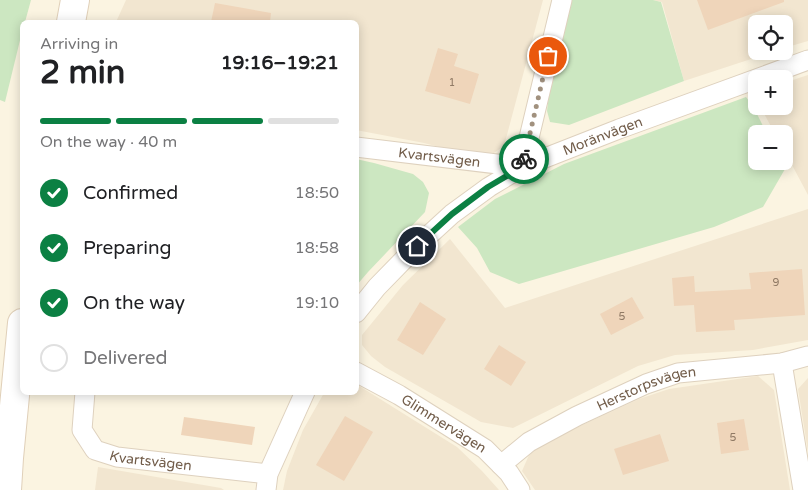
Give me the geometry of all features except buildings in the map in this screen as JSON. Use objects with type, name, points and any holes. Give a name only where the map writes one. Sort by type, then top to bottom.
[{"type":"main road","points":[[71,20],[75,0]]},
{"type":"main road","points":[[7,490],[20,344]]},
{"type":"street","points":[[522,167],[562,0]]},
{"type":"street","name":"Moränvägen","points":[[359,309],[377,286],[452,214],[488,187],[522,167],[619,129],[808,60]]},
{"type":"street","name":"Kvartsvägen","points":[[359,147],[522,167]]},
{"type":"street","name":"Herstorpsvägen","points":[[501,465],[529,442],[577,416],[646,384],[678,373],[782,363],[808,356]]},
{"type":"street","points":[[782,363],[803,490]]},
{"type":"street","name":"Glimmervägen","points":[[359,374],[399,395],[485,449],[509,472],[520,490]]},
{"type":"street","name":"Kvartsvägen","points":[[85,395],[82,430],[95,450],[117,457],[267,482]]},
{"type":"street","points":[[267,482],[304,395]]},
{"type":"shaded area","points":[[126,0],[543,0],[504,146],[485,159],[424,143],[359,131],[359,20],[117,20]]},
{"type":"shaded area","points":[[653,0],[808,0],[808,41],[793,45],[793,15],[748,15],[748,60],[684,81],[662,2]]},
{"type":"shaded area","points":[[808,75],[808,195],[793,167],[793,125],[770,125],[765,115],[793,115],[793,80]]},
{"type":"shaded area","points":[[808,209],[808,340],[753,350],[675,355],[638,366],[513,428],[481,422],[385,367],[371,356],[362,345],[362,335],[403,285],[450,239],[505,308]]},
{"type":"shaded area","points":[[758,376],[774,390],[790,490],[535,490],[522,471],[532,448],[639,399],[669,389]]},
{"type":"shaded area","points":[[808,378],[808,452],[798,389]]},
{"type":"shaded area","points":[[359,386],[457,447],[499,490],[283,490],[287,471],[303,430],[323,395],[359,395]]},
{"type":"shaded area","points":[[98,467],[221,488],[224,490],[95,490]]},
{"type":"green space","points":[[0,0],[31,0],[26,20],[20,20],[20,40],[5,102],[0,100]]},
{"type":"green space","points":[[570,0],[653,0],[661,2],[684,81],[569,125],[550,122],[547,111],[550,84]]},
{"type":"green space","points":[[746,97],[748,100],[748,115],[758,115],[762,125],[748,125],[748,170],[784,170],[763,207],[714,227],[519,284],[490,272],[477,248],[458,227],[495,199],[564,164]]},
{"type":"green space","points":[[359,160],[413,174],[423,182],[429,193],[425,212],[359,282]]},
{"type":"way so far","points":[[524,159],[548,56]]},
{"type":"route","points":[[417,246],[452,214],[488,187],[522,167],[524,159]]}]
